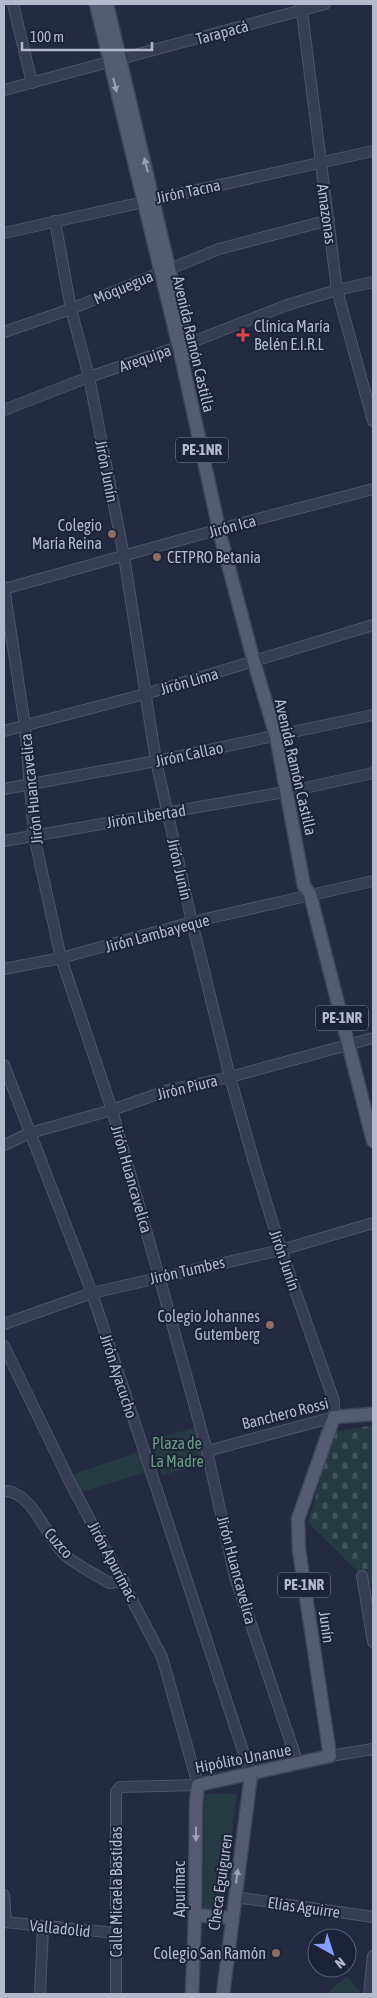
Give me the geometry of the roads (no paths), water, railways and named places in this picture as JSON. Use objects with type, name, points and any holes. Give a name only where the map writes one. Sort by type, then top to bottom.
[{"type":"main road","name":"Avenida Ramón Castilla","points":[[96,4],[115,61],[150,200],[164,270],[183,346],[223,528],[257,661],[280,736],[312,886],[310,894],[373,1141]]},
{"type":"main road","name":"Avenida Ramón Castilla","points":[[107,4],[115,61]]},
{"type":"main road","name":"Banchero Rossi","points":[[334,1417],[373,1414]]},
{"type":"main road","name":"Junín","points":[[330,1756],[299,1550],[298,1519],[334,1417]]},
{"type":"main road","name":"Hipólito Unanue","points":[[198,1785],[251,1775],[330,1756]]},
{"type":"main road","name":"Checa Eguiguren","points":[[223,1994],[251,1775]]},
{"type":"main road","name":"Apurímac","points":[[192,1994],[198,1785]]},
{"type":"main road","points":[[195,1915],[232,1918]]},
{"type":"street","points":[[13,4],[32,83]]},
{"type":"street","name":"Tarapacá","points":[[4,90],[115,61],[301,8],[325,4]]},
{"type":"street","name":"Amazonas","points":[[301,8],[337,290],[373,420]]},
{"type":"street","name":"Jirón Tacna","points":[[4,233],[55,220],[373,151]]},
{"type":"street","name":"Jirón Junín","points":[[55,220],[71,309],[89,377],[124,556],[156,762],[192,922],[230,1077],[281,1250],[334,1400],[334,1417]]},
{"type":"street","name":"Moquegua","points":[[4,332],[71,309],[219,249],[329,220]]},
{"type":"street","name":"Arequipa","points":[[4,410],[89,377],[183,346],[287,306],[337,290],[373,282]]},
{"type":"street","name":"Jirón Ica","points":[[4,588],[223,528],[373,490]]},
{"type":"street","name":"Jirón Huancavelica","points":[[4,588],[25,726],[34,836],[61,958],[112,1110],[159,1276],[206,1451],[235,1577],[298,1764]]},
{"type":"street","name":"Jirón Lima","points":[[4,731],[145,694],[373,625]]},
{"type":"street","name":"Jirón Callao","points":[[4,789],[156,762],[373,716]]},
{"type":"street","name":"Jirón Libertad","points":[[4,841],[111,821],[167,814],[373,773]]},
{"type":"street","name":"Jirón Lambayeque","points":[[4,969],[61,958],[192,922],[373,881]]},
{"type":"street","name":"Jirón Piura","points":[[4,1145],[30,1133],[112,1110],[169,1090],[230,1077],[373,1038]]},
{"type":"street","name":"Jirón Ayacucho","points":[[4,1066],[92,1293],[251,1775]]},
{"type":"street","name":"Jirón Tumbes","points":[[4,1324],[92,1293],[159,1276],[281,1250],[373,1223]]},
{"type":"street","name":"Jirón Apurímac","points":[[4,1346],[70,1482],[124,1581],[162,1657],[198,1785]]},
{"type":"street","name":"Banchero Rossi","points":[[206,1451],[334,1417]]},
{"type":"street","name":"Cuzco","points":[[4,1491],[12,1490],[23,1497],[66,1555],[109,1583],[124,1581]]},
{"type":"street","points":[[362,1576],[373,1642]]},
{"type":"street","name":"Hipólito Unanue","points":[[330,1756],[373,1749]]},
{"type":"street","name":"Hipólito Unanue","points":[[118,1789],[198,1785]]},
{"type":"street","name":"Calle Micaela Bastidas","points":[[116,1994],[118,1789]]},
{"type":"street","points":[[4,1895],[5,1922]]},
{"type":"street","name":"Elías Aguirre","points":[[235,1897],[373,1917]]},
{"type":"street","name":"Valladolid","points":[[5,1922],[43,1928],[116,1933]]},
{"type":"street","points":[[40,1994],[43,1928]]},
{"type":"street","points":[[369,1994],[373,1956]]},
{"type":"place","name":"Clínica María Belén E.I.R.L","points":[[243,335]]},
{"type":"place","name":"Colegio María Reina","points":[[112,534]]},
{"type":"place","name":"CETPRO Betania","points":[[157,557]]},
{"type":"place","name":"Colegio Johannes Gutemberg","points":[[270,1325]]},
{"type":"place","name":"Colegio San Ramón","points":[[276,1953]]},
{"type":"park label","name":"Plaza de La Madre","points":[[177,1452]]}]
